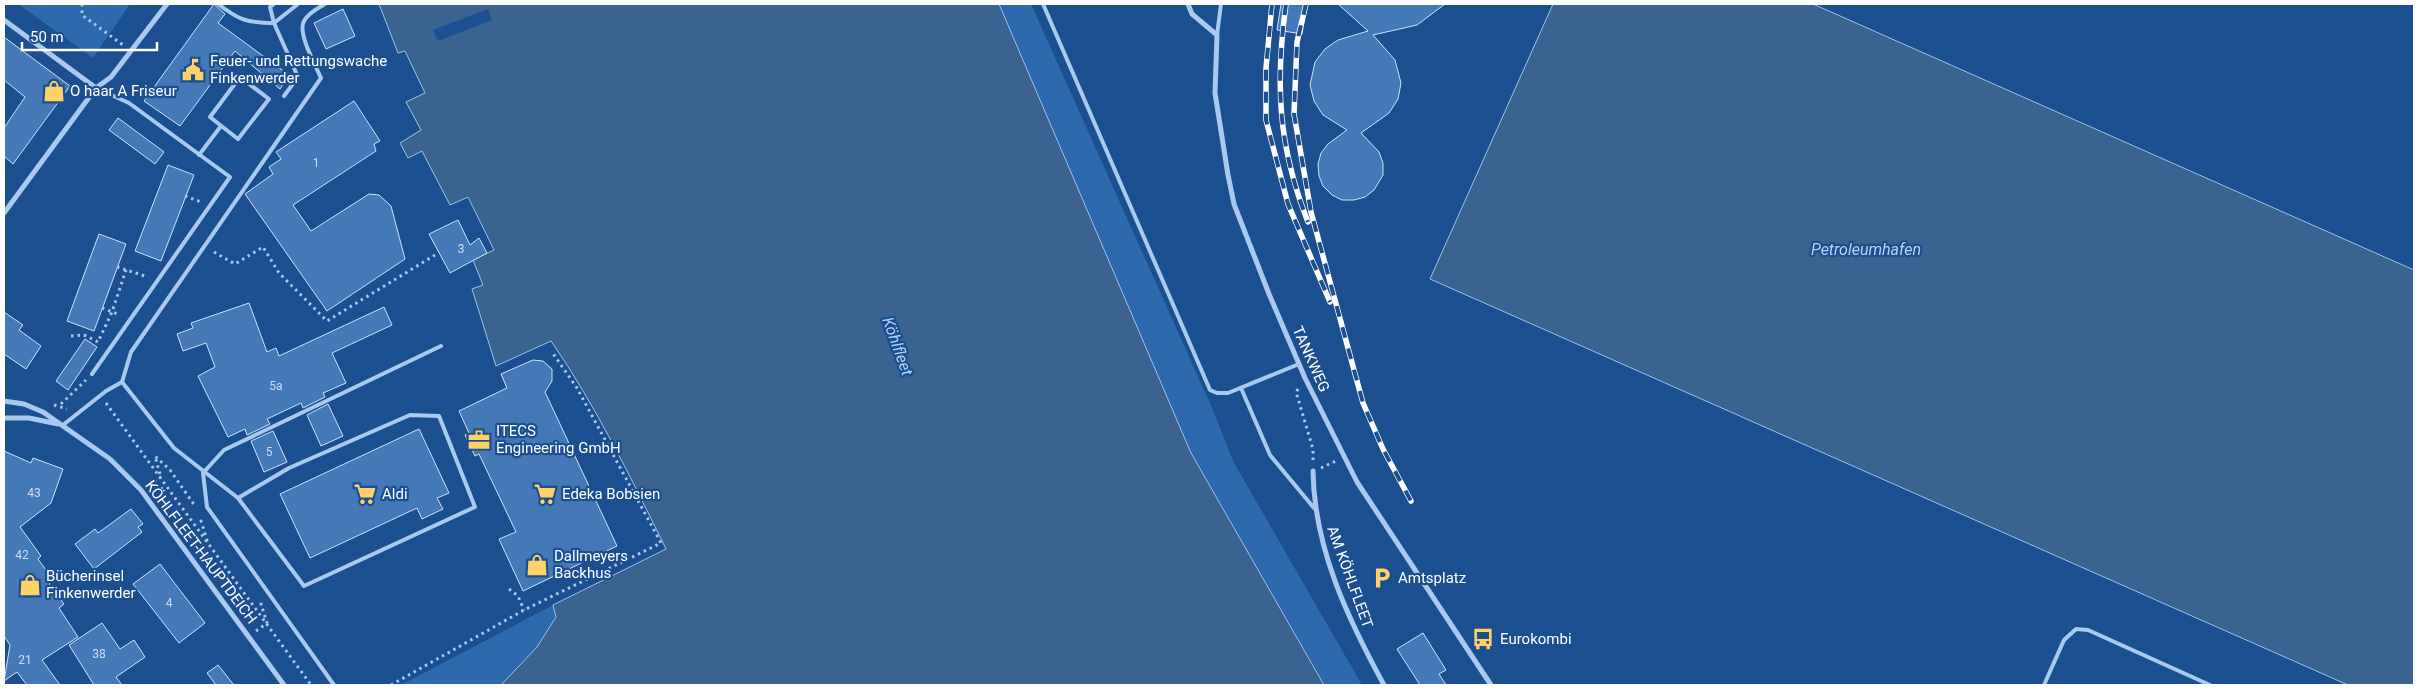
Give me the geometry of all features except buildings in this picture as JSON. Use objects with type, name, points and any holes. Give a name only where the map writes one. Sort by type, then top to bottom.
[{"type":"street","points":[[4,213],[96,88],[111,77],[167,4]]},
{"type":"street","points":[[1188,4],[1192,14],[1217,36]]},
{"type":"street","points":[[4,20],[96,88]]},
{"type":"street","name":"TANKWEG","points":[[1217,36],[1215,93],[1218,126],[1234,204],[1299,364],[1343,457],[1371,505],[1491,685]]},
{"type":"street","name":"KÖHLFLEET-HAUPTDEICH","points":[[4,401],[32,407],[63,425],[110,460],[142,490],[284,685]]},
{"type":"street","name":"KÖHLFLEET-HAUPTDEICH","points":[[4,418],[29,418],[63,425]]},
{"type":"street","name":"AM KÖHLFLEET","points":[[1313,472],[1314,508],[1335,580],[1360,642],[1384,685]]},
{"type":"lane","points":[[218,4],[234,16],[250,23],[274,23],[298,4]]},
{"type":"lane","points":[[274,4],[270,7],[274,23],[298,77],[284,96]]},
{"type":"lane","points":[[63,425],[122,382],[131,352],[321,78],[304,38],[302,26],[308,16],[326,4]]},
{"type":"lane","points":[[1043,4],[1210,390],[1228,394],[1299,364]]},
{"type":"lane","name":"TANKWEG","points":[[1217,36],[1221,4]]},
{"type":"lane","points":[[240,77],[269,99],[238,139],[222,126],[210,117],[240,77]]},
{"type":"lane","points":[[92,374],[230,177],[129,103],[96,88]]},
{"type":"lane","points":[[199,155],[222,126]]},
{"type":"lane","points":[[334,685],[207,507],[203,473],[224,450],[441,346]]},
{"type":"lane","points":[[122,382],[174,448],[203,473],[238,498],[304,586],[476,507],[439,416],[410,415],[289,468],[238,498]]},
{"type":"lane","points":[[1241,388],[1270,455],[1314,508]]},
{"type":"lane","points":[[2044,685],[2064,640],[2076,629],[2088,630],[2210,685]]},
{"type":"path","points":[[82,4],[82,15],[132,51]]},
{"type":"path","points":[[204,246],[235,264],[263,247],[279,273],[327,321],[435,255]]},
{"type":"path","points":[[118,266],[158,280]]},
{"type":"path","points":[[71,336],[84,335],[98,342],[112,312],[126,270]]},
{"type":"path","points":[[102,308],[131,319]]},
{"type":"path","points":[[391,685],[524,610],[661,543],[577,388],[552,352]]},
{"type":"path","points":[[61,404],[92,374]]},
{"type":"path","points":[[1305,378],[1296,392],[1313,449],[1313,472],[1343,457]]},
{"type":"path","points":[[101,396],[208,540],[311,685]]},
{"type":"path","points":[[160,477],[155,456],[170,470],[197,509]]},
{"type":"path","points":[[149,485],[160,477]]},
{"type":"path","points":[[203,517],[214,532],[221,528]]},
{"type":"path","points":[[208,528],[201,521],[208,540]]},
{"type":"path","points":[[202,544],[208,540]]},
{"type":"path","points":[[510,589],[518,596],[524,610]]},
{"type":"path","points":[[267,623],[261,604],[268,611]]},
{"type":"path","points":[[262,627],[267,623]]},
{"type":"shaded area","points":[[18,4],[130,4],[93,58]]},
{"type":"shaded area","points":[[999,4],[1031,4],[1213,410],[1233,461],[1362,685],[1324,685],[1191,453]]},
{"type":"shaded area","points":[[553,605],[556,617],[537,647],[501,685],[401,685]]},
{"type":"water","name":"Köhlfleet","points":[[379,4],[999,4],[1191,453],[1324,685],[501,685],[537,647],[556,617],[553,605],[666,549],[598,417],[551,341],[496,366],[472,289],[483,285],[473,260],[494,250],[468,197],[450,205],[422,151],[408,158],[400,143],[421,130],[406,102],[425,93],[405,51],[398,53]]},
{"type":"water","name":"Petroleumhafen","points":[[1553,4],[1813,4],[2414,270],[2414,685],[2348,685],[1430,279]]},
{"type":"pier","points":[[488,9],[492,20],[438,41],[433,30]]},
{"type":"railway","points":[[1272,4],[1266,68],[1266,120],[1288,204],[1330,302]]},
{"type":"railway","points":[[1286,4],[1280,88],[1282,115],[1290,167],[1308,222]]},
{"type":"railway","points":[[1306,4],[1297,42],[1294,114],[1311,212],[1363,403],[1383,449],[1411,501]]},
{"type":"place","name":"Feuer- und Rettungswache Finkenwerder","points":[[193,70]]},
{"type":"place","name":"O haar A Friseur","points":[[54,91]]},
{"type":"place","name":"ITECS Engineering GmbH","points":[[479,440]]},
{"type":"place","name":"Aldi","points":[[365,494]]},
{"type":"place","name":"Edeka Bobsien","points":[[545,494]]},
{"type":"place","name":"Dallmeyers Backhus","points":[[537,565]]},
{"type":"place","name":"Amtsplatz","points":[[1382,578]]},
{"type":"place","name":"Bücherinsel Finkenwerder","points":[[30,585]]},
{"type":"place","name":"Eurokombi","points":[[1483,639]]}]
